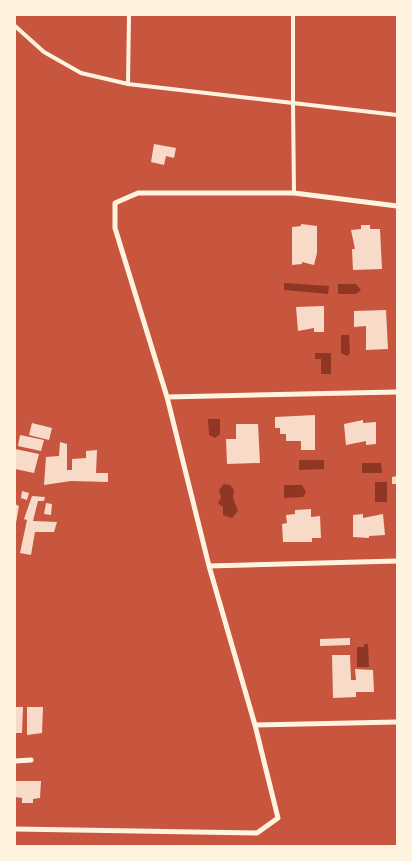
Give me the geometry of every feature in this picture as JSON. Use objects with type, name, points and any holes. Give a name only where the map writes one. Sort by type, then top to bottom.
[{"type":"street","points":[[15,829],[257,834],[278,818],[255,725],[209,566],[167,397],[115,228],[115,203],[138,193],[294,193],[397,206]]},
{"type":"street","points":[[167,397],[397,392]]},
{"type":"street","points":[[209,566],[397,561]]},
{"type":"street","points":[[255,725],[397,722]]},
{"type":"street","points":[[15,761],[31,760]]},
{"type":"lane","points":[[128,84],[129,15]]},
{"type":"lane","points":[[293,15],[294,193]]},
{"type":"lane","points":[[15,26],[44,52],[81,72],[128,84],[397,115]]},
{"type":"shaded area","points":[[284,283],[329,286],[328,294],[284,290]]},
{"type":"shaded area","points":[[338,284],[356,284],[361,290],[356,294],[338,294]]},
{"type":"shaded area","points":[[341,335],[349,335],[350,353],[347,356],[341,353]]},
{"type":"shaded area","points":[[315,353],[331,353],[331,374],[321,374],[321,359],[315,359]]},
{"type":"shaded area","points":[[208,419],[220,419],[220,434],[215,438],[209,435]]},
{"type":"shaded area","points":[[299,460],[324,460],[324,469],[299,470]]},
{"type":"shaded area","points":[[362,463],[381,463],[382,473],[362,473]]},
{"type":"shaded area","points":[[375,482],[387,482],[387,502],[375,502]]},
{"type":"shaded area","points":[[224,484],[230,485],[234,490],[233,498],[238,511],[232,518],[223,515],[223,507],[218,503],[221,498],[219,490]]},
{"type":"shaded area","points":[[284,485],[302,485],[306,492],[303,497],[284,498]]},
{"type":"shaded area","points":[[364,644],[368,644],[369,667],[357,667],[357,647],[364,647]]},
{"type":"building","points":[[154,144],[176,148],[174,158],[166,156],[164,165],[151,162]]},
{"type":"building","points":[[301,224],[317,226],[317,253],[314,265],[302,262],[302,264],[292,265],[292,227],[301,226]]},
{"type":"building","points":[[361,225],[370,225],[370,229],[380,229],[382,269],[353,270],[352,249],[355,249],[351,230],[361,229]]},
{"type":"building","points":[[324,306],[324,332],[314,332],[314,328],[298,331],[296,307]]},
{"type":"building","points":[[386,310],[388,349],[366,350],[366,326],[354,327],[354,311]]},
{"type":"building","points":[[315,415],[315,450],[301,450],[301,441],[286,441],[286,434],[280,434],[280,428],[275,428],[275,417]]},
{"type":"building","points":[[363,420],[363,423],[376,422],[376,444],[366,445],[366,441],[346,445],[344,424]]},
{"type":"building","points":[[32,423],[52,428],[49,440],[29,435]]},
{"type":"building","points":[[236,424],[258,424],[260,463],[227,464],[226,439],[236,439]]},
{"type":"building","points":[[20,435],[44,440],[41,451],[18,446]]},
{"type":"building","points":[[60,442],[67,444],[67,470],[72,470],[72,459],[86,458],[86,451],[97,450],[96,473],[108,473],[108,482],[71,481],[44,485],[46,457],[59,456]]},
{"type":"building","points":[[15,449],[39,454],[34,473],[15,469]]},
{"type":"building","points":[[397,476],[397,484],[392,484],[392,477]]},
{"type":"building","points":[[22,491],[29,493],[27,500],[21,498]]},
{"type":"building","points":[[32,496],[45,497],[44,501],[38,501],[33,521],[57,522],[54,532],[35,532],[31,555],[20,553],[27,520],[24,519]]},
{"type":"building","points":[[46,503],[52,504],[51,515],[44,514]]},
{"type":"building","points":[[15,504],[19,506],[16,523],[15,523]]},
{"type":"building","points":[[311,509],[311,517],[320,516],[321,538],[312,538],[312,542],[283,542],[282,524],[287,523],[286,515],[295,514],[295,510]]},
{"type":"building","points":[[363,514],[363,518],[383,514],[385,535],[369,536],[369,538],[353,537],[353,515]]},
{"type":"building","points":[[350,638],[350,645],[320,646],[320,639]]},
{"type":"building","points":[[332,655],[350,655],[351,680],[356,680],[355,669],[373,670],[374,692],[356,692],[356,697],[333,698]]},
{"type":"building","points":[[15,707],[23,707],[22,733],[15,733]]},
{"type":"building","points":[[27,707],[43,707],[42,733],[27,735]]},
{"type":"building","points":[[15,781],[41,781],[40,798],[33,799],[33,803],[22,803],[22,798],[15,797]]}]
